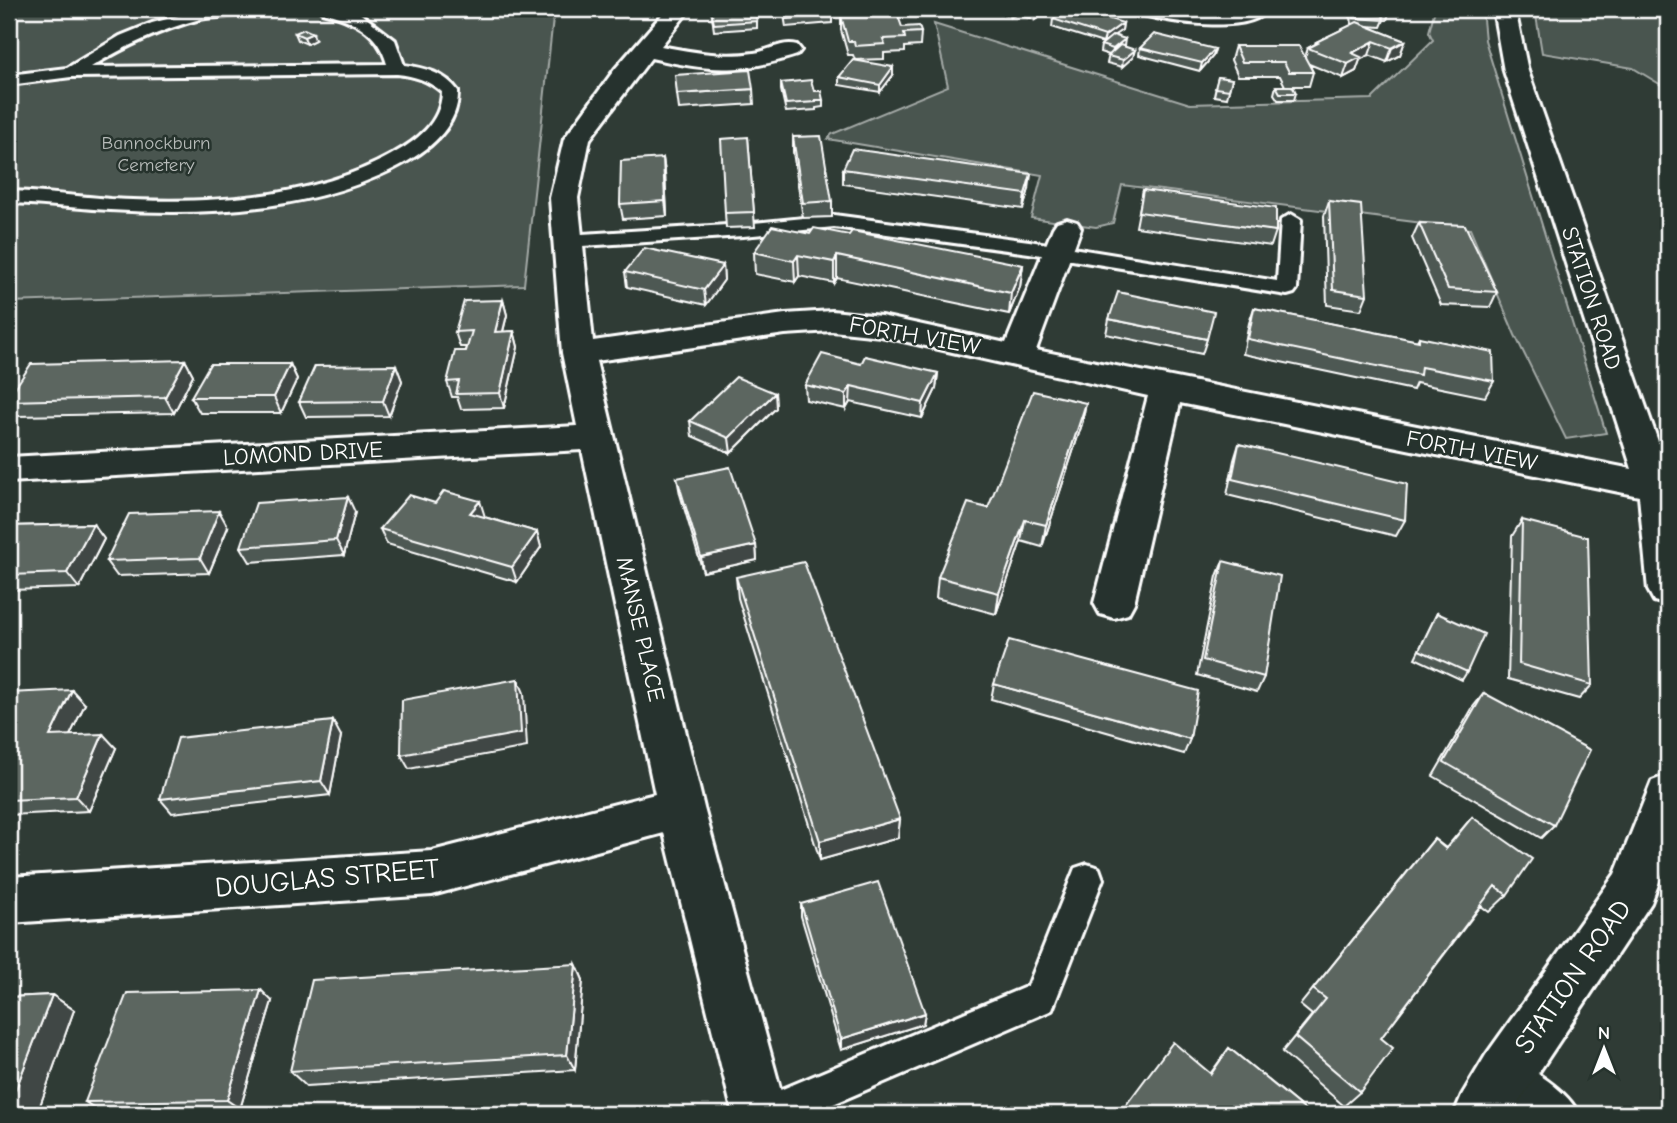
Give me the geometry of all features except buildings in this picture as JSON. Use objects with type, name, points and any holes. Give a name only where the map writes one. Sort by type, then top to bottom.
[{"type":"street","points":[[678,9],[644,49],[703,62],[757,60],[789,50]]},
{"type":"street","points":[[1147,9],[1160,13],[1218,18],[1257,9]]},
{"type":"street","name":"STATION ROAD","points":[[1504,9],[1517,71],[1656,487],[1668,590]]},
{"type":"street","name":"MANSE PLACE","points":[[644,49],[577,139],[564,198],[578,353],[681,808],[760,1114]]},
{"type":"street","points":[[1018,354],[1062,240]]},
{"type":"street","name":"FORTH VIEW","points":[[578,353],[785,324],[832,321],[881,326],[1018,354],[1166,389],[1656,487]]},
{"type":"street","points":[[1114,603],[1166,389]]},
{"type":"street","name":"LOMOND DRIVE","points":[[9,469],[598,437]]},
{"type":"street","name":"STATION ROAD","points":[[1493,1094],[1634,887],[1668,794]]},
{"type":"street","name":"DOUGLAS STREET","points":[[9,900],[432,873],[681,808]]},
{"type":"lane","points":[[71,72],[127,39],[158,26],[206,13],[239,9]]},
{"type":"lane","points":[[327,9],[352,14],[389,43],[397,69]]},
{"type":"lane","points":[[9,80],[71,72],[397,69],[424,73],[441,80],[450,91],[448,112],[430,136],[398,161],[343,183],[281,198],[215,206],[123,205],[51,197],[9,197]]},
{"type":"lane","points":[[566,241],[743,230],[834,221],[1062,240],[1287,289],[1290,220]]},
{"type":"lane","points":[[767,1114],[1040,998],[1087,879]]},
{"type":"lane","points":[[1493,1094],[1560,1114]]},
{"type":"green space","name":"Bannockburn Cemetery","points":[[9,9],[554,9],[524,285],[9,302]]},
{"type":"green space","points":[[1435,9],[1482,9],[1485,40],[1606,433],[1566,439],[1515,335],[1470,229],[1122,185],[1113,223],[1096,227],[1031,218],[1042,175],[828,139],[832,134],[948,86],[934,24],[1190,104],[1372,99],[1433,40],[1429,32]]},
{"type":"green space","points":[[1535,9],[1668,9],[1668,89],[1633,68],[1542,53]]}]
